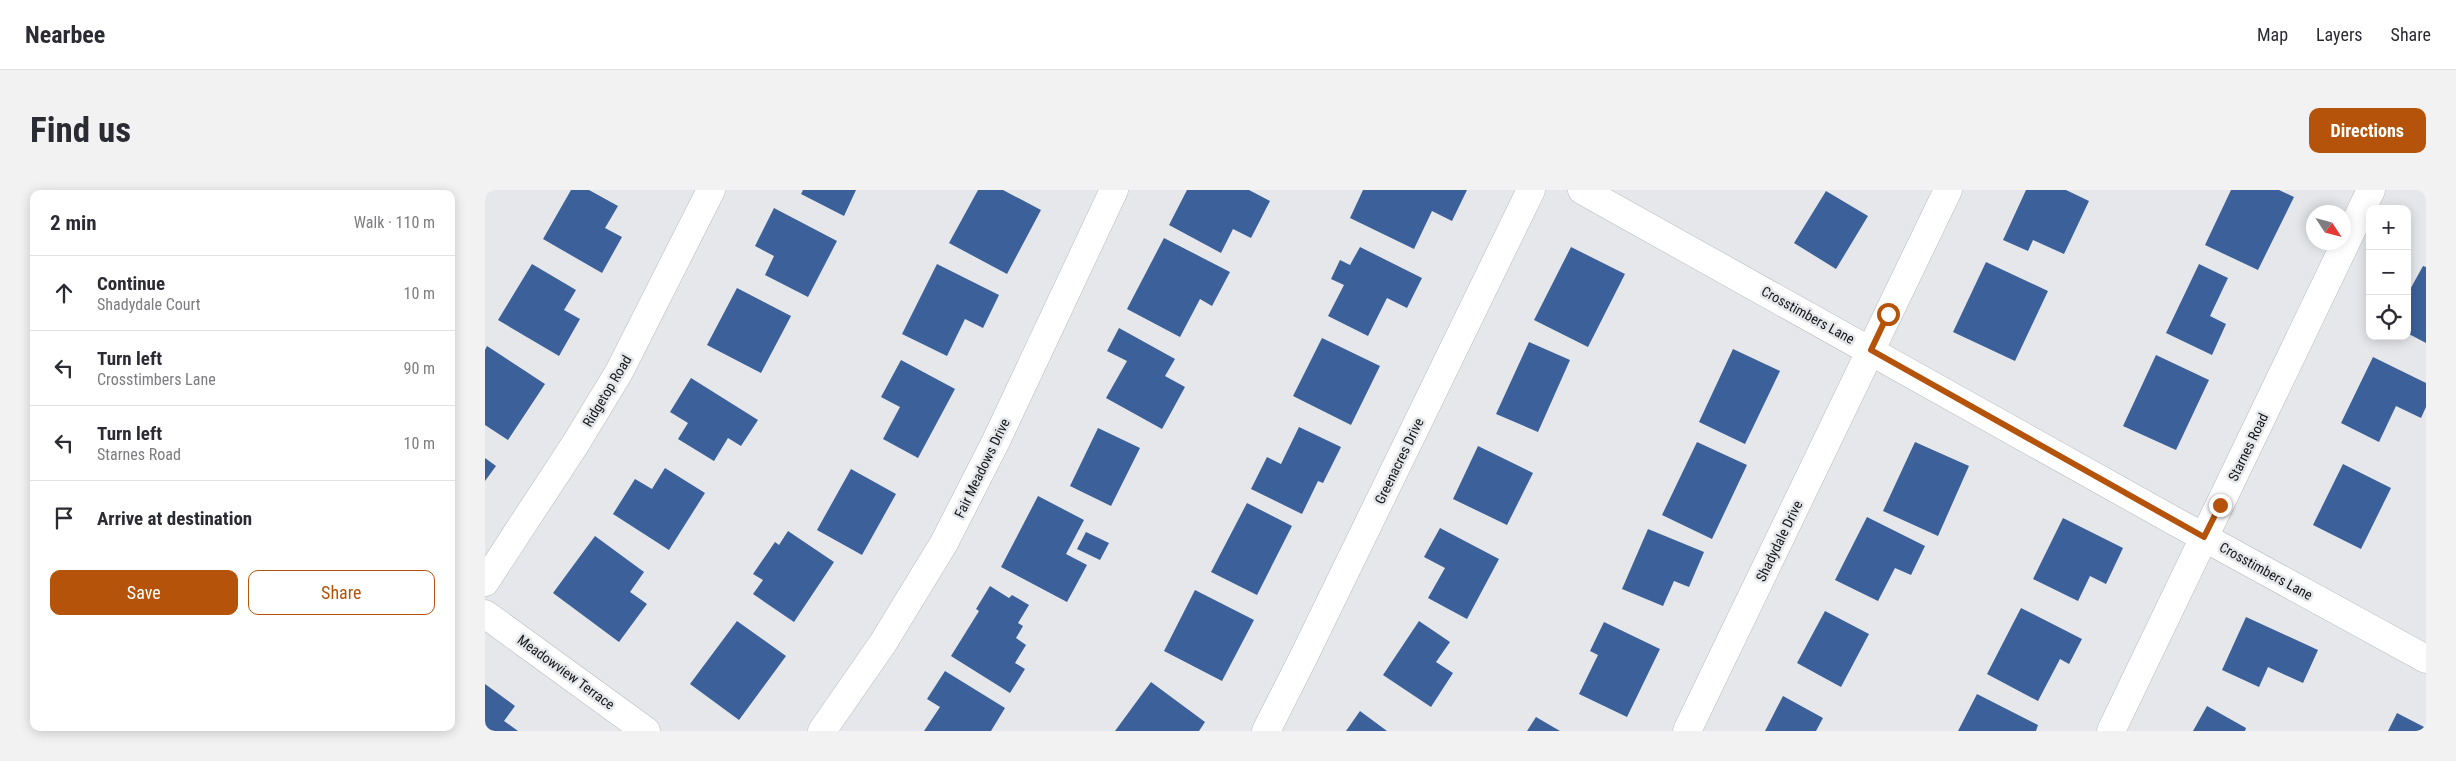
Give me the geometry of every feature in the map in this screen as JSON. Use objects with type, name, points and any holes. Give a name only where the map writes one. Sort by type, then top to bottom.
[{"type":"street","name":"Ridgetop Road","points":[[485,582],[576,443],[619,372],[711,190]]},
{"type":"street","name":"Fair Meadows Drive","points":[[822,731],[883,643],[944,543],[996,441],[1114,190]]},
{"type":"street","name":"Greenacres Drive","points":[[1266,731],[1531,190]]},
{"type":"street","name":"Crosstimbers Lane","points":[[1582,190],[2426,659]]},
{"type":"street","name":"Shadydale Drive","points":[[1687,731],[1948,190]]},
{"type":"street","name":"Starnes Road","points":[[2111,731],[2371,190]]},
{"type":"street","name":"Meadowview Terrace","points":[[485,614],[646,731]]},
{"type":"building","points":[[571,190],[589,190],[618,206],[605,228],[622,237],[602,273],[543,239]]},
{"type":"building","points":[[803,190],[856,190],[844,216],[801,194]]},
{"type":"building","points":[[978,190],[1003,190],[1041,210],[1007,274],[949,243]]},
{"type":"building","points":[[1187,190],[1249,190],[1270,201],[1251,238],[1233,229],[1221,253],[1169,225]]},
{"type":"building","points":[[1363,190],[1467,190],[1452,221],[1432,211],[1414,249],[1350,218]]},
{"type":"building","points":[[2026,190],[2066,190],[2089,201],[2064,254],[2033,240],[2028,251],[2003,240]]},
{"type":"building","points":[[2231,190],[2279,190],[2294,197],[2258,270],[2205,245]]},
{"type":"building","points":[[1826,191],[1868,216],[1836,269],[1794,243]]},
{"type":"building","points":[[774,208],[837,241],[808,297],[765,275],[774,256],[755,246]]},
{"type":"building","points":[[1164,238],[1230,272],[1212,306],[1200,299],[1180,337],[1127,309]]},
{"type":"building","points":[[1360,247],[1422,278],[1407,308],[1387,298],[1368,336],[1328,316],[1344,285],[1331,279],[1340,260],[1350,265]]},
{"type":"building","points":[[1571,247],[1625,274],[1588,347],[1534,320]]},
{"type":"building","points":[[1986,262],[2048,291],[2015,361],[1953,332]]},
{"type":"building","points":[[532,264],[576,290],[564,310],[580,319],[559,356],[498,320]]},
{"type":"building","points":[[937,264],[999,295],[983,328],[965,319],[947,356],[902,334]]},
{"type":"building","points":[[2199,264],[2228,278],[2210,316],[2226,324],[2212,355],[2166,333]]},
{"type":"building","points":[[2423,266],[2426,267],[2426,343],[2411,335],[2411,288]]},
{"type":"building","points":[[737,288],[791,316],[761,373],[707,345]]},
{"type":"building","points":[[1119,328],[1175,359],[1165,376],[1185,387],[1162,429],[1106,398],[1127,361],[1107,351]]},
{"type":"building","points":[[1322,338],[1380,366],[1351,425],[1293,396]]},
{"type":"building","points":[[1529,342],[1570,360],[1538,432],[1496,414]]},
{"type":"building","points":[[487,346],[545,384],[508,440],[485,425],[485,350]]},
{"type":"building","points":[[1733,349],[1780,371],[1745,444],[1699,422]]},
{"type":"building","points":[[2156,355],[2209,380],[2176,450],[2123,426]]},
{"type":"building","points":[[2373,357],[2426,383],[2426,407],[2421,418],[2396,406],[2379,442],[2341,423]]},
{"type":"building","points":[[901,360],[955,389],[918,458],[883,439],[900,407],[881,397]]},
{"type":"building","points":[[691,378],[758,420],[741,446],[728,438],[714,461],[678,439],[688,423],[670,412]]},
{"type":"building","points":[[1299,427],[1341,447],[1323,483],[1318,481],[1302,514],[1251,489],[1267,457],[1281,464]]},
{"type":"building","points":[[1098,428],[1140,448],[1111,506],[1070,486]]},
{"type":"building","points":[[1697,442],[1747,465],[1712,539],[1662,515]]},
{"type":"building","points":[[1915,442],[1969,466],[1938,536],[1883,511]]},
{"type":"building","points":[[1478,446],[1533,473],[1507,525],[1453,499]]},
{"type":"building","points":[[485,458],[496,466],[485,481]]},
{"type":"building","points":[[2343,464],[2391,488],[2361,549],[2313,525]]},
{"type":"building","points":[[665,468],[705,493],[669,550],[613,514],[635,479],[652,489]]},
{"type":"building","points":[[851,469],[896,494],[862,555],[817,530]]},
{"type":"building","points":[[1038,496],[1084,520],[1066,554],[1087,565],[1067,602],[1001,567]]},
{"type":"building","points":[[1247,503],[1292,526],[1257,595],[1211,572]]},
{"type":"building","points":[[1867,517],[1925,546],[1911,575],[1895,568],[1878,601],[1835,580]]},
{"type":"building","points":[[2063,518],[2123,548],[2106,584],[2090,576],[2078,601],[2033,579]]},
{"type":"building","points":[[1440,528],[1499,559],[1467,619],[1428,598],[1445,568],[1424,557]]},
{"type":"building","points":[[1648,529],[1704,552],[1689,587],[1674,581],[1663,606],[1622,589]]},
{"type":"building","points":[[788,531],[834,562],[794,622],[753,594],[763,580],[753,574],[775,542],[779,545]]},
{"type":"building","points":[[1086,532],[1109,543],[1100,560],[1077,549]]},
{"type":"building","points":[[595,536],[644,572],[630,592],[647,604],[619,642],[553,593]]},
{"type":"building","points":[[990,586],[1009,598],[1012,595],[1029,605],[1018,623],[1023,626],[1016,638],[1026,645],[1015,663],[1025,669],[1010,693],[951,656],[979,611],[976,609]]},
{"type":"building","points":[[1195,590],[1254,620],[1222,681],[1164,651]]},
{"type":"building","points":[[2021,608],[2082,639],[2069,664],[2060,659],[2038,701],[1987,674]]},
{"type":"building","points":[[1825,611],[1869,634],[1841,687],[1797,663]]},
{"type":"building","points":[[2246,617],[2318,650],[2303,683],[2268,667],[2259,687],[2222,670]]},
{"type":"building","points":[[737,621],[786,656],[739,720],[690,684]]},
{"type":"building","points":[[1419,621],[1450,642],[1436,662],[1453,673],[1431,707],[1383,675]]},
{"type":"building","points":[[1604,622],[1660,649],[1627,717],[1579,694],[1598,655],[1590,651]]},
{"type":"building","points":[[945,671],[1005,708],[991,731],[924,731],[940,707],[927,699]]},
{"type":"building","points":[[1151,682],[1205,722],[1199,731],[1115,731]]},
{"type":"building","points":[[485,684],[515,706],[504,721],[518,731],[485,731]]},
{"type":"building","points":[[1977,694],[2038,725],[2036,731],[1958,731]]},
{"type":"building","points":[[1783,696],[1823,718],[1816,731],[1765,731]]},
{"type":"building","points":[[2207,706],[2246,728],[2245,731],[2193,731]]},
{"type":"building","points":[[1360,711],[1387,731],[1346,731]]},
{"type":"building","points":[[2397,713],[2426,728],[2426,731],[2388,731]]},
{"type":"building","points":[[1536,717],[1560,731],[1527,731]]},
{"type":"route","points":[[1888,314],[1871,350],[2204,537],[2220,505]]}]
